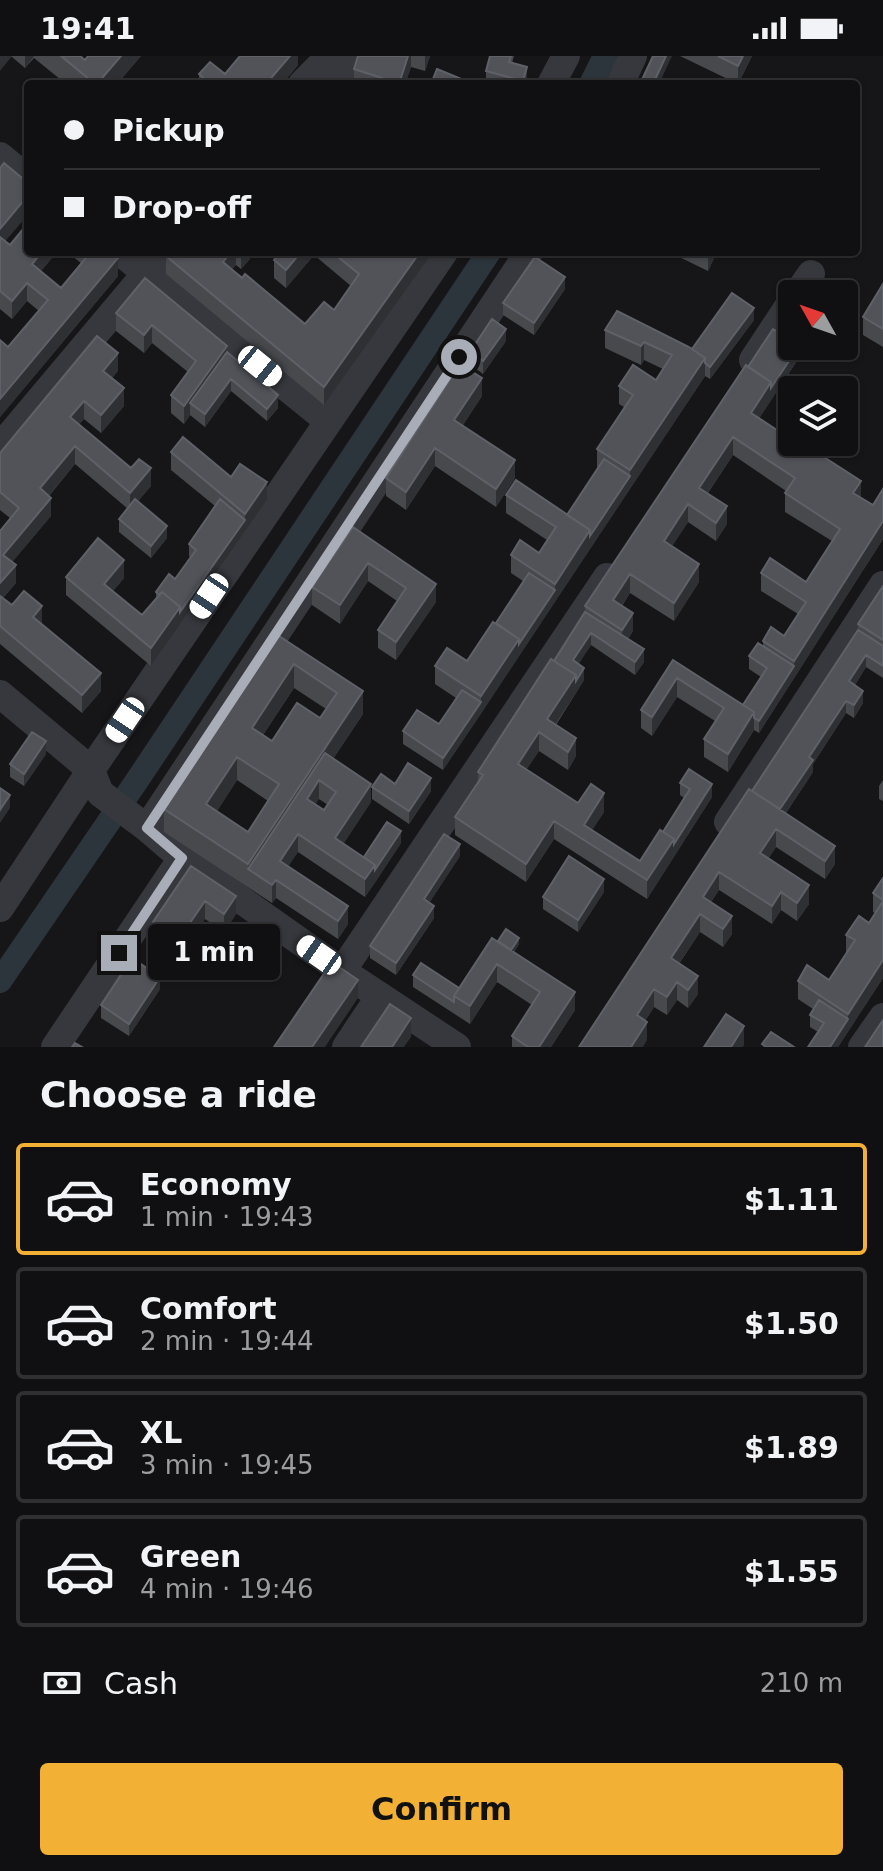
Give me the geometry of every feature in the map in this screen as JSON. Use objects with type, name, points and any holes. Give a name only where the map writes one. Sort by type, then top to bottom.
[{"type":"street","points":[[309,69],[347,67],[355,56]]},
{"type":"street","points":[[553,80],[566,56]]},
{"type":"street","points":[[622,80],[633,56]]},
{"type":"street","points":[[0,156],[24,176]]},
{"type":"street","points":[[134,256],[155,262],[328,421]]},
{"type":"street","points":[[0,908],[95,782],[328,421],[441,256]]},
{"type":"street","points":[[147,828],[526,256]]},
{"type":"street","points":[[0,447],[155,262]]},
{"type":"street","points":[[739,380],[778,322]]},
{"type":"street","points":[[342,971],[624,551]]},
{"type":"street","points":[[710,849],[883,585]]},
{"type":"street","points":[[0,694],[182,858],[342,971],[457,1047]]},
{"type":"street","points":[[55,1047],[182,858]]},
{"type":"street","points":[[346,1047],[380,996]]},
{"type":"street","points":[[862,1047],[883,1017]]},
{"type":"building","points":[[61,56],[80,56],[85,60],[88,56],[121,56],[100,80],[90,80]]},
{"type":"building","points":[[240,56],[290,56],[269,80],[206,80],[199,74],[210,62],[225,74]]},
{"type":"building","points":[[358,56],[408,56],[400,80],[381,80],[354,69]]},
{"type":"building","points":[[490,56],[511,56],[509,62],[527,67],[523,80],[486,71]]},
{"type":"building","points":[[653,56],[666,56],[655,80],[642,80]]},
{"type":"building","points":[[718,56],[743,56],[738,66]]},
{"type":"building","points":[[437,69],[464,80],[433,80]]},
{"type":"building","points":[[4,163],[24,180],[24,200],[0,229],[0,168]]},
{"type":"building","points":[[24,228],[24,256],[39,256],[32,264],[61,288],[88,256],[118,258],[0,399],[0,340],[8,347],[48,300],[27,283],[12,301],[0,291],[0,237],[10,245]]},
{"type":"building","points":[[166,256],[228,256],[223,262],[242,278],[245,274],[305,324],[324,302],[334,310],[359,274],[337,256],[417,256],[324,387]]},
{"type":"building","points":[[278,256],[298,256],[286,270],[274,260]]},
{"type":"building","points":[[535,257],[565,277],[534,323],[503,303]]},
{"type":"building","points":[[145,278],[227,346],[184,406],[171,395],[196,361],[152,325],[144,335],[116,313]]},
{"type":"building","points":[[883,284],[883,329],[863,317]]},
{"type":"building","points":[[732,293],[754,308],[710,367],[705,363],[705,358],[692,349]]},
{"type":"building","points":[[617,311],[705,358],[630,470],[597,449],[633,395],[619,386],[633,365],[656,380],[672,355],[644,342],[641,346],[605,330]]},
{"type":"building","points":[[492,319],[506,329],[483,361],[470,352]]},
{"type":"building","points":[[773,329],[778,332],[778,360],[790,360],[771,388],[771,382],[748,367]]},
{"type":"building","points":[[97,336],[118,353],[103,371],[124,388],[101,415],[84,401],[70,417],[131,468],[139,459],[151,468],[130,493],[75,446],[40,488],[51,498],[3,555],[16,565],[0,583],[0,531],[19,508],[0,492],[0,453]]},
{"type":"building","points":[[227,352],[278,395],[267,409],[231,379],[205,414],[190,403]]},
{"type":"building","points":[[460,364],[482,378],[454,420],[515,460],[496,489],[435,448],[406,492],[386,478]]},
{"type":"building","points":[[746,365],[771,382],[751,413],[778,431],[778,456],[822,456],[861,481],[853,493],[873,505],[883,489],[883,521],[794,661],[763,641],[771,627],[784,636],[806,602],[761,573],[770,558],[806,582],[840,529],[785,493],[795,478],[733,437],[699,488],[727,506],[716,523],[688,504],[664,541],[699,564],[674,603],[630,574],[613,600],[633,613],[622,630],[585,606]]},
{"type":"building","points":[[183,437],[231,477],[240,464],[267,482],[245,514],[171,452]]},
{"type":"building","points":[[604,459],[630,476],[590,536],[590,530],[567,515]]},
{"type":"building","points":[[516,480],[590,530],[555,584],[511,555],[520,540],[539,553],[556,527],[506,495]]},
{"type":"building","points":[[135,499],[167,526],[151,546],[119,519]]},
{"type":"building","points":[[220,499],[245,520],[180,612],[180,607],[162,592],[159,595],[156,592],[169,574],[175,579],[196,550],[189,544]]},
{"type":"building","points":[[353,527],[436,584],[396,642],[378,630],[406,588],[368,563],[340,605],[312,587]]},
{"type":"building","points":[[98,538],[124,560],[104,584],[142,615],[162,592],[180,607],[151,648],[66,577]]},
{"type":"building","points":[[529,573],[555,590],[519,644],[519,639],[496,623]]},
{"type":"building","points":[[883,586],[883,640],[858,624]]},
{"type":"building","points":[[24,591],[42,606],[33,617],[101,673],[82,695],[0,626],[0,596],[12,605]]},
{"type":"building","points":[[585,612],[644,649],[635,662],[591,633],[573,660],[584,668],[576,681],[576,675],[554,661]]},
{"type":"building","points":[[493,622],[519,639],[481,696],[435,666],[447,648],[467,661]]},
{"type":"building","points":[[858,630],[883,646],[883,666],[866,655],[849,681],[863,691],[854,705],[846,701],[809,757],[813,760],[780,809],[752,791]]},
{"type":"building","points":[[279,636],[363,691],[248,864],[164,809]],"holes":[[[294,664],[337,693],[320,718],[297,703],[272,741],[252,728]],[[237,757],[279,784],[248,832],[206,804]]]},
{"type":"building","points":[[758,643],[794,666],[759,721],[754,718],[754,712],[743,705],[767,668],[749,656]]},
{"type":"building","points":[[551,659],[576,675],[547,719],[576,738],[568,752],[539,732],[518,764],[578,803],[591,784],[604,793],[584,825],[640,861],[660,830],[674,839],[647,880],[554,821],[526,864],[455,817],[483,775],[478,772]]},
{"type":"building","points":[[673,660],[754,712],[728,754],[704,739],[724,708],[677,678],[652,717],[641,710]]},
{"type":"building","points":[[462,690],[481,702],[443,758],[403,731],[417,710],[439,724]]},
{"type":"building","points":[[32,732],[46,741],[24,774],[10,764]]},
{"type":"building","points":[[325,753],[371,784],[335,838],[375,865],[365,879],[298,834],[280,861],[348,906],[338,921],[276,880],[272,885],[248,869]],"holes":[[[319,780],[336,792],[324,810],[307,799]]]},
{"type":"building","points":[[408,763],[431,778],[409,811],[372,787],[381,774],[395,784]]},
{"type":"building","points":[[689,769],[712,784],[674,844],[674,839],[663,832],[690,789],[680,783]]},
{"type":"building","points":[[0,788],[10,795],[0,810]]},
{"type":"building","points":[[749,789],[835,846],[825,861],[776,829],[760,853],[809,885],[797,903],[781,892],[772,906],[719,872],[703,897],[732,916],[723,929],[700,914],[671,958],[698,976],[688,990],[677,982],[667,997],[654,989],[637,1015],[647,1022],[631,1047],[579,1047]]},
{"type":"building","points":[[387,822],[401,831],[375,870],[375,865],[364,857]]},
{"type":"building","points":[[444,834],[460,844],[424,899],[434,906],[396,963],[370,946]]},
{"type":"building","points":[[569,856],[604,879],[578,920],[543,897]]},
{"type":"building","points":[[191,866],[236,896],[224,914],[205,901],[179,939],[153,922]]},
{"type":"building","points":[[883,878],[883,900],[873,893]]},
{"type":"building","points":[[883,901],[883,960],[848,1014],[798,981],[807,965],[829,980],[855,940],[846,935],[859,916],[869,923]]},
{"type":"building","points":[[506,929],[519,938],[511,950],[498,941]]},
{"type":"building","points":[[492,938],[575,992],[539,1047],[528,1047],[512,1036],[540,992],[497,964],[470,1006],[454,996]]},
{"type":"building","points":[[132,958],[160,977],[129,1024],[101,1005]]},
{"type":"building","points":[[332,962],[358,980],[312,1047],[274,1047]]},
{"type":"building","points":[[421,963],[459,988],[454,1002],[413,975]]},
{"type":"building","points":[[819,1000],[848,1019],[830,1047],[808,1047],[824,1023],[810,1015]]},
{"type":"building","points":[[390,1004],[411,1018],[392,1047],[361,1047]]},
{"type":"building","points":[[726,1014],[744,1026],[731,1047],[704,1047]]},
{"type":"building","points":[[883,1020],[883,1047],[865,1047]]},
{"type":"building","points":[[771,1032],[794,1047],[766,1047],[762,1044]]},
{"type":"waterway","points":[[593,80],[605,56]]},
{"type":"waterway","points":[[0,981],[486,256]]},
{"type":"route","points":[[119,953],[182,858],[147,828],[459,357]]}]
